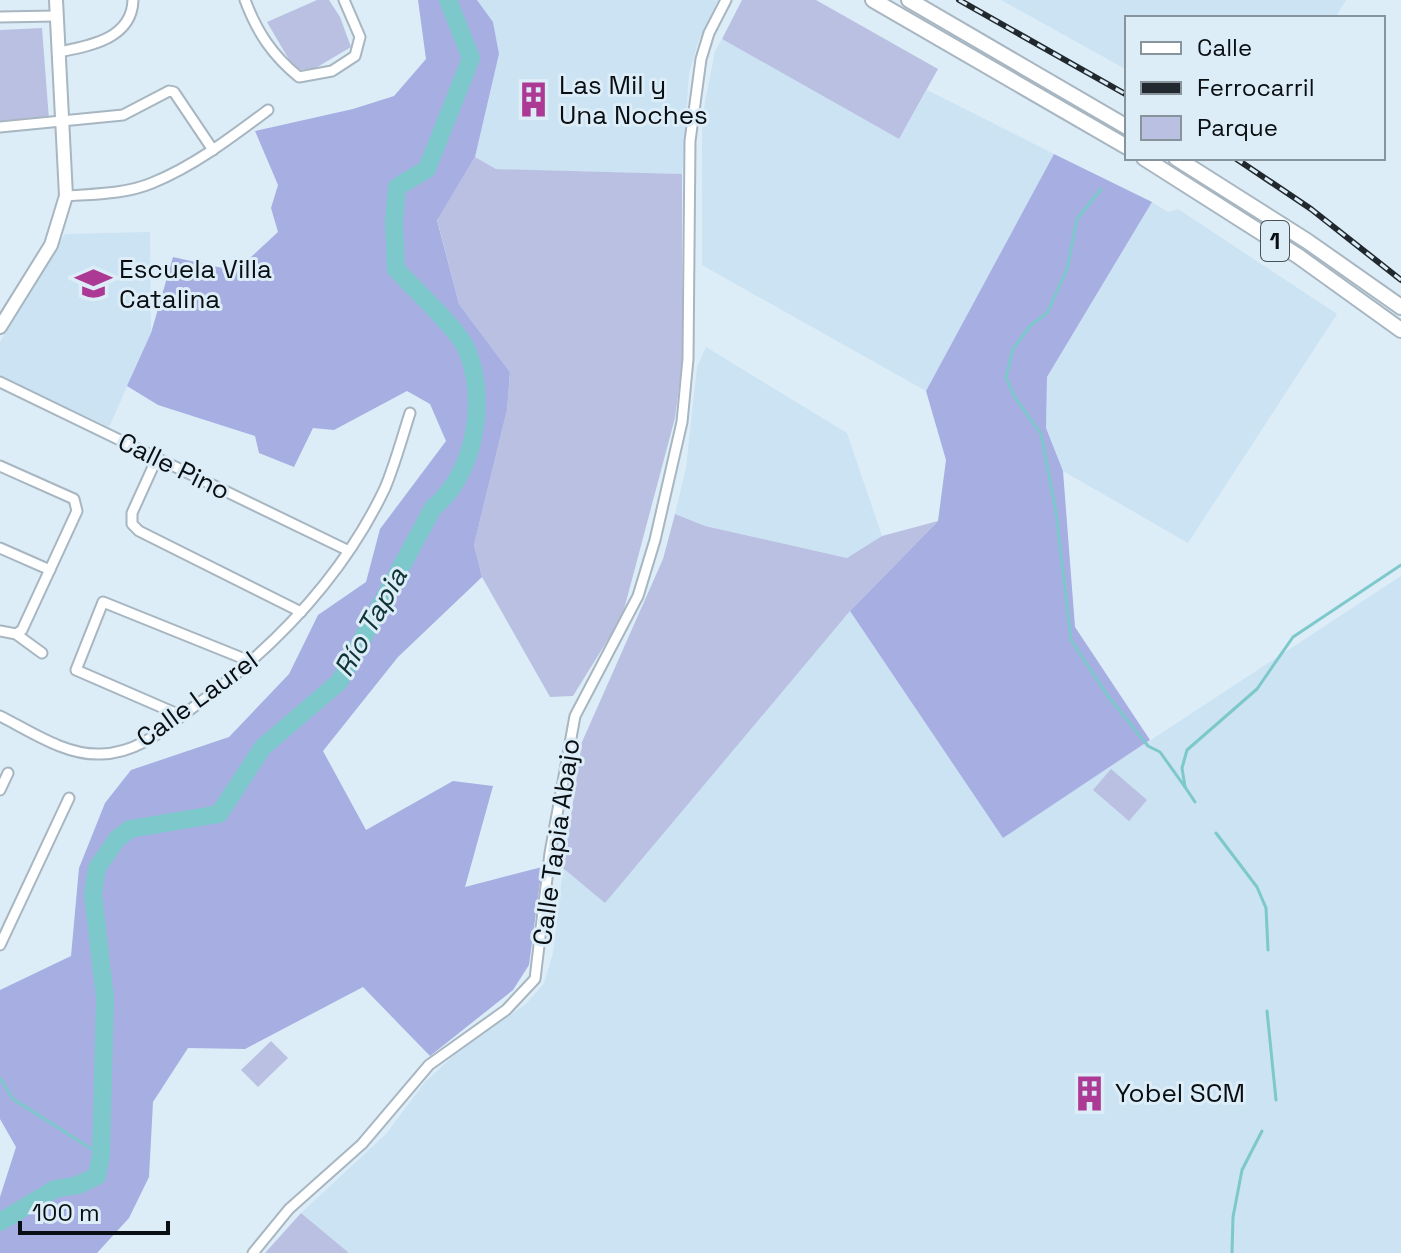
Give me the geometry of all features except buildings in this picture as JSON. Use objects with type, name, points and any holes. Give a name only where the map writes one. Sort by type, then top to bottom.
[{"type":"main road","points":[[873,0],[1125,146]]},
{"type":"main road","points":[[909,0],[1125,126]]},
{"type":"main road","name":"1","points":[[1147,160],[1298,256],[1401,330]]},
{"type":"main road","name":"1","points":[[1179,160],[1307,241],[1401,307]]},
{"type":"street","points":[[0,327],[51,245],[66,196],[56,0]]},
{"type":"street","points":[[59,52],[92,45],[115,33],[130,16],[133,0]]},
{"type":"street","points":[[245,0],[256,28],[277,60],[299,77],[332,71],[355,56],[360,37],[344,0]]},
{"type":"street","name":"Calle Tapia Abajo","points":[[253,1253],[289,1209],[362,1144],[429,1065],[506,1010],[535,979],[552,839],[575,716],[638,596],[655,540],[682,422],[687,389],[690,141],[701,59],[709,33],[726,0]]},
{"type":"street","points":[[0,17],[56,16]]},
{"type":"street","points":[[0,127],[63,124],[123,115],[169,91],[174,92],[213,150]]},
{"type":"street","points":[[66,196],[105,193],[151,184],[213,150],[268,110]]},
{"type":"street","name":"Calle Pino","points":[[0,382],[347,550]]},
{"type":"street","name":"Calle Laurel","points":[[0,716],[66,749],[100,755],[141,746],[182,716],[252,662],[301,612],[347,550],[385,488],[410,413]]},
{"type":"street","points":[[157,458],[132,513],[132,524],[139,531],[301,612]]},
{"type":"street","points":[[0,466],[74,499],[77,504],[22,630],[16,634]]},
{"type":"street","points":[[0,548],[50,570]]},
{"type":"street","points":[[182,716],[76,670],[103,602],[252,662]]},
{"type":"street","points":[[0,631],[16,634],[42,653]]},
{"type":"street","points":[[0,790],[8,773]]},
{"type":"street","points":[[0,945],[69,798]]},
{"type":"street","points":[[0,918],[11,922]]},
{"type":"shaded area","points":[[418,0],[477,0],[493,22],[499,54],[475,157],[437,220],[459,304],[510,372],[507,410],[474,545],[482,577],[398,657],[323,751],[366,830],[453,781],[493,786],[465,887],[542,867],[529,965],[513,990],[430,1056],[363,987],[245,1049],[188,1048],[153,1102],[149,1177],[129,1218],[97,1253],[0,1253],[0,1197],[16,1147],[0,1119],[0,990],[71,956],[79,868],[105,803],[131,770],[229,737],[289,674],[318,615],[366,582],[380,529],[446,441],[430,404],[407,391],[334,430],[313,428],[294,467],[259,453],[255,436],[158,405],[127,386],[151,333],[173,257],[236,271],[278,232],[271,208],[278,185],[255,131],[353,109],[394,96],[426,59]]},
{"type":"shaded area","points":[[477,0],[718,0],[698,42],[689,74],[682,174],[496,169],[475,157],[499,54],[493,22]]},
{"type":"shaded area","points":[[1001,0],[1346,0],[1336,16],[1125,16],[1125,69]]},
{"type":"shaded area","points":[[722,39],[899,139],[927,90],[1054,154],[926,391],[702,265],[702,118],[715,51]]},
{"type":"shaded area","points":[[1054,154],[1152,202],[1047,377],[1046,428],[1063,471],[1075,627],[1150,740],[1003,838],[850,611],[938,521],[946,460],[926,391]]},
{"type":"shaded area","points":[[1152,202],[1168,212],[1178,209],[1337,314],[1188,543],[1063,471],[1046,428],[1047,377]]},
{"type":"shaded area","name":"Escuela Villa Catalina","points":[[150,232],[151,333],[109,427],[0,376],[0,342],[65,234]]},
{"type":"shaded area","points":[[706,347],[847,433],[882,536],[848,558],[705,526],[675,514],[686,468],[697,367]]},
{"type":"shaded area","points":[[1401,576],[1401,1253],[349,1253],[301,1213],[386,1134],[425,1082],[453,1056],[527,1003],[544,983],[553,953],[563,868],[605,902],[850,611],[1003,837]]},
{"type":"green space","points":[[317,0],[329,0],[340,17],[351,47],[314,69],[295,70],[267,22]]},
{"type":"green space","points":[[742,0],[816,0],[938,69],[899,139],[722,39]]},
{"type":"green space","points":[[42,28],[49,120],[0,123],[0,30]]},
{"type":"green space","points":[[475,157],[496,169],[682,174],[682,364],[675,418],[622,617],[573,696],[550,697],[482,577],[474,545],[507,410],[510,372],[459,304],[437,219]]},
{"type":"green space","points":[[675,514],[705,526],[847,558],[882,536],[938,521],[850,611],[605,903],[563,868],[582,742],[663,559]]},
{"type":"green space","points":[[1111,769],[1147,800],[1129,821],[1093,790]]},
{"type":"green space","points":[[271,1041],[288,1058],[258,1087],[241,1070]]},
{"type":"green space","points":[[301,1213],[349,1253],[265,1253]]},
{"type":"waterway","name":"Río Tapia","points":[[0,1222],[55,1189],[78,1185],[97,1176],[101,1155],[105,998],[93,894],[97,868],[117,839],[130,829],[219,814],[263,747],[339,682],[433,508],[448,493],[468,455],[477,411],[473,368],[466,348],[444,319],[396,269],[394,222],[397,187],[427,169],[471,58],[448,0]]},
{"type":"waterway","points":[[1101,189],[1077,219],[1067,269],[1047,313],[1030,326],[1013,349],[1006,377],[1014,396],[1041,434],[1056,512],[1071,640],[1108,696],[1148,746],[1160,752],[1185,787]]},
{"type":"waterway","points":[[1195,802],[1185,787],[1182,768],[1187,750],[1257,689],[1293,637],[1401,565]]},
{"type":"waterway","points":[[1216,833],[1257,887],[1266,908],[1268,950]]},
{"type":"waterway","points":[[1267,1011],[1276,1100]]},
{"type":"waterway","points":[[0,1078],[13,1099],[101,1155]]},
{"type":"waterway","points":[[1232,1253],[1233,1217],[1242,1170],[1262,1131]]},
{"type":"railway","points":[[959,0],[1125,94]]},
{"type":"railway","points":[[1238,160],[1311,209],[1401,280]]},
{"type":"place","name":"Las Mil y Una Noches","points":[[533,100]]},
{"type":"place","name":"Escuela Villa Catalina","points":[[93,284]]},
{"type":"place","name":"Yobel SCM","points":[[1089,1093]]}]
